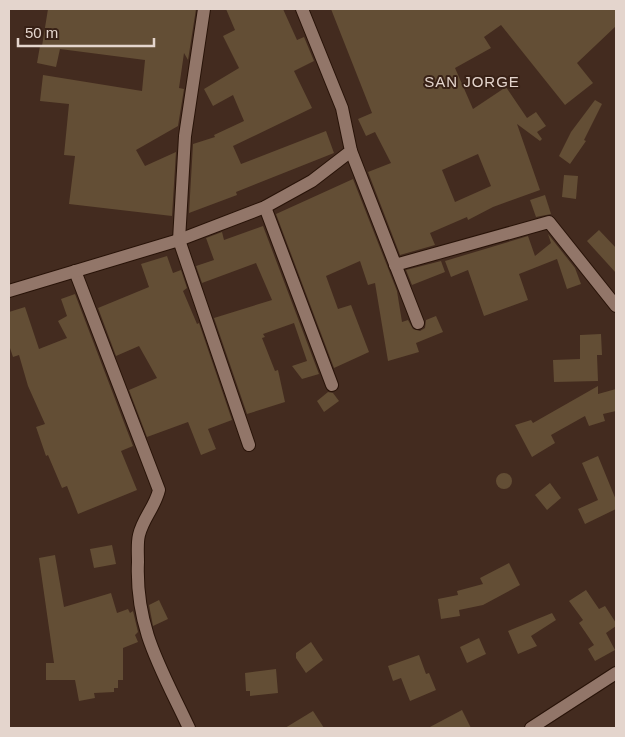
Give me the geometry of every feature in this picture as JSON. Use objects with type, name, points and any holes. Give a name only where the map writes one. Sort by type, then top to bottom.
[{"type":"street","points":[[204,9],[186,136],[179,240],[249,445]]},
{"type":"street","points":[[302,9],[342,108],[351,151],[418,323]]},
{"type":"street","points":[[9,290],[179,240],[265,207],[312,180],[351,151]]},
{"type":"street","points":[[265,207],[332,385]]},
{"type":"street","points":[[395,266],[549,222],[616,306]]},
{"type":"street","points":[[75,271],[159,490],[156,503],[144,521],[138,536],[137,581],[141,612],[150,649],[189,728]]},
{"type":"street","points":[[531,728],[616,673]]},
{"type":"building","points":[[48,9],[196,9],[188,60],[184,53],[179,88],[184,89],[178,126],[136,150],[145,166],[176,152],[172,216],[69,204],[75,156],[64,155],[69,104],[40,101],[43,75],[142,91],[145,60],[60,49],[56,67],[37,63],[40,46],[42,46]]},
{"type":"building","points":[[226,9],[283,9],[297,40],[304,37],[314,61],[294,71],[312,108],[233,146],[241,164],[326,131],[334,153],[236,192],[237,195],[189,213],[193,144],[215,137],[214,135],[244,121],[233,95],[213,106],[204,89],[239,68],[223,36],[235,30]]},
{"type":"building","points":[[331,9],[616,9],[616,26],[577,63],[593,83],[565,105],[501,25],[484,37],[491,48],[455,68],[473,109],[506,87],[527,118],[536,112],[546,126],[537,132],[542,139],[540,141],[517,124],[540,190],[493,207],[468,220],[467,217],[430,233],[435,245],[400,255],[368,172],[391,163],[375,132],[366,136],[358,119],[372,113]],"holes":[[[478,154],[491,186],[455,202],[442,170]]]},
{"type":"building","points":[[595,100],[602,104],[584,140],[586,141],[570,164],[559,156],[571,132]]},
{"type":"building","points":[[564,175],[578,176],[576,199],[562,197]]},
{"type":"building","points":[[353,179],[397,291],[402,322],[408,320],[413,329],[420,331],[425,328],[426,320],[436,316],[443,332],[416,343],[419,352],[388,361],[375,283],[368,285],[360,261],[326,276],[338,309],[351,305],[369,352],[334,368],[276,214]]},
{"type":"building","points":[[545,195],[551,214],[536,217],[530,200]]},
{"type":"building","points":[[263,226],[319,374],[302,379],[292,366],[307,361],[294,323],[263,334],[265,337],[262,338],[275,371],[278,370],[285,402],[247,414],[214,318],[272,300],[256,263],[202,283],[196,266],[214,260],[206,238],[222,232],[224,240]]},
{"type":"building","points":[[599,230],[616,248],[616,273],[587,241]]},
{"type":"building","points":[[548,234],[575,268],[581,284],[567,289],[557,259],[519,274],[528,300],[484,316],[468,270],[451,277],[445,261],[528,236],[535,256],[551,243]]},
{"type":"building","points":[[167,256],[173,273],[181,270],[187,288],[183,291],[197,324],[199,323],[232,420],[208,429],[216,449],[201,455],[188,422],[147,437],[129,390],[157,378],[139,346],[116,356],[98,308],[149,287],[141,264]]},
{"type":"building","points":[[441,261],[445,272],[412,285],[406,270]]},
{"type":"building","points":[[75,294],[133,446],[121,451],[137,490],[78,514],[67,486],[62,488],[48,455],[46,456],[36,427],[45,424],[28,386],[19,355],[13,357],[9,345],[9,312],[25,307],[39,349],[67,338],[58,321],[67,316],[61,299]]},
{"type":"building","points":[[601,334],[602,355],[597,355],[598,381],[554,382],[553,360],[580,359],[580,335]]},
{"type":"building","points":[[598,386],[598,394],[616,389],[616,411],[603,414],[605,421],[589,426],[585,416],[551,435],[555,443],[532,457],[515,425],[531,420],[533,423]]},
{"type":"building","points":[[328,392],[333,393],[339,401],[324,412],[317,401]]},
{"type":"building","points":[[598,456],[616,500],[616,509],[585,524],[578,509],[598,500],[582,463]]},
{"type":"building","points":[[501,473],[507,473],[512,478],[510,487],[501,489],[496,484],[496,478]]},
{"type":"building","points":[[550,483],[561,498],[547,510],[535,495]]},
{"type":"building","points":[[112,545],[116,564],[94,568],[90,549]]},
{"type":"building","points":[[55,555],[64,607],[111,593],[117,613],[128,609],[130,613],[133,611],[138,632],[135,635],[138,642],[123,648],[123,680],[118,680],[118,688],[114,688],[114,692],[94,693],[95,698],[79,701],[75,680],[46,680],[46,663],[54,663],[39,558]]},
{"type":"building","points":[[509,563],[520,585],[483,605],[459,610],[460,616],[441,619],[438,599],[458,595],[457,591],[483,584],[480,578]]},
{"type":"building","points":[[586,590],[599,609],[605,606],[616,623],[616,626],[606,633],[615,650],[595,661],[588,649],[594,645],[579,623],[583,620],[569,601]]},
{"type":"building","points":[[159,600],[168,619],[153,626],[149,605]]},
{"type":"building","points":[[552,613],[556,620],[531,636],[537,646],[518,654],[508,631]]},
{"type":"building","points":[[479,638],[486,654],[467,663],[460,647]]},
{"type":"building","points":[[311,642],[323,660],[306,673],[296,658],[296,653]]},
{"type":"building","points":[[419,655],[426,674],[429,673],[436,690],[410,701],[401,678],[393,681],[388,666]]},
{"type":"building","points":[[276,669],[278,693],[250,696],[250,691],[246,691],[245,673]]},
{"type":"building","points":[[462,710],[471,728],[428,728]]},
{"type":"building","points":[[313,711],[324,728],[285,728]]},
{"type":"district","name":"SAN JORGE","points":[[472,82]]}]
